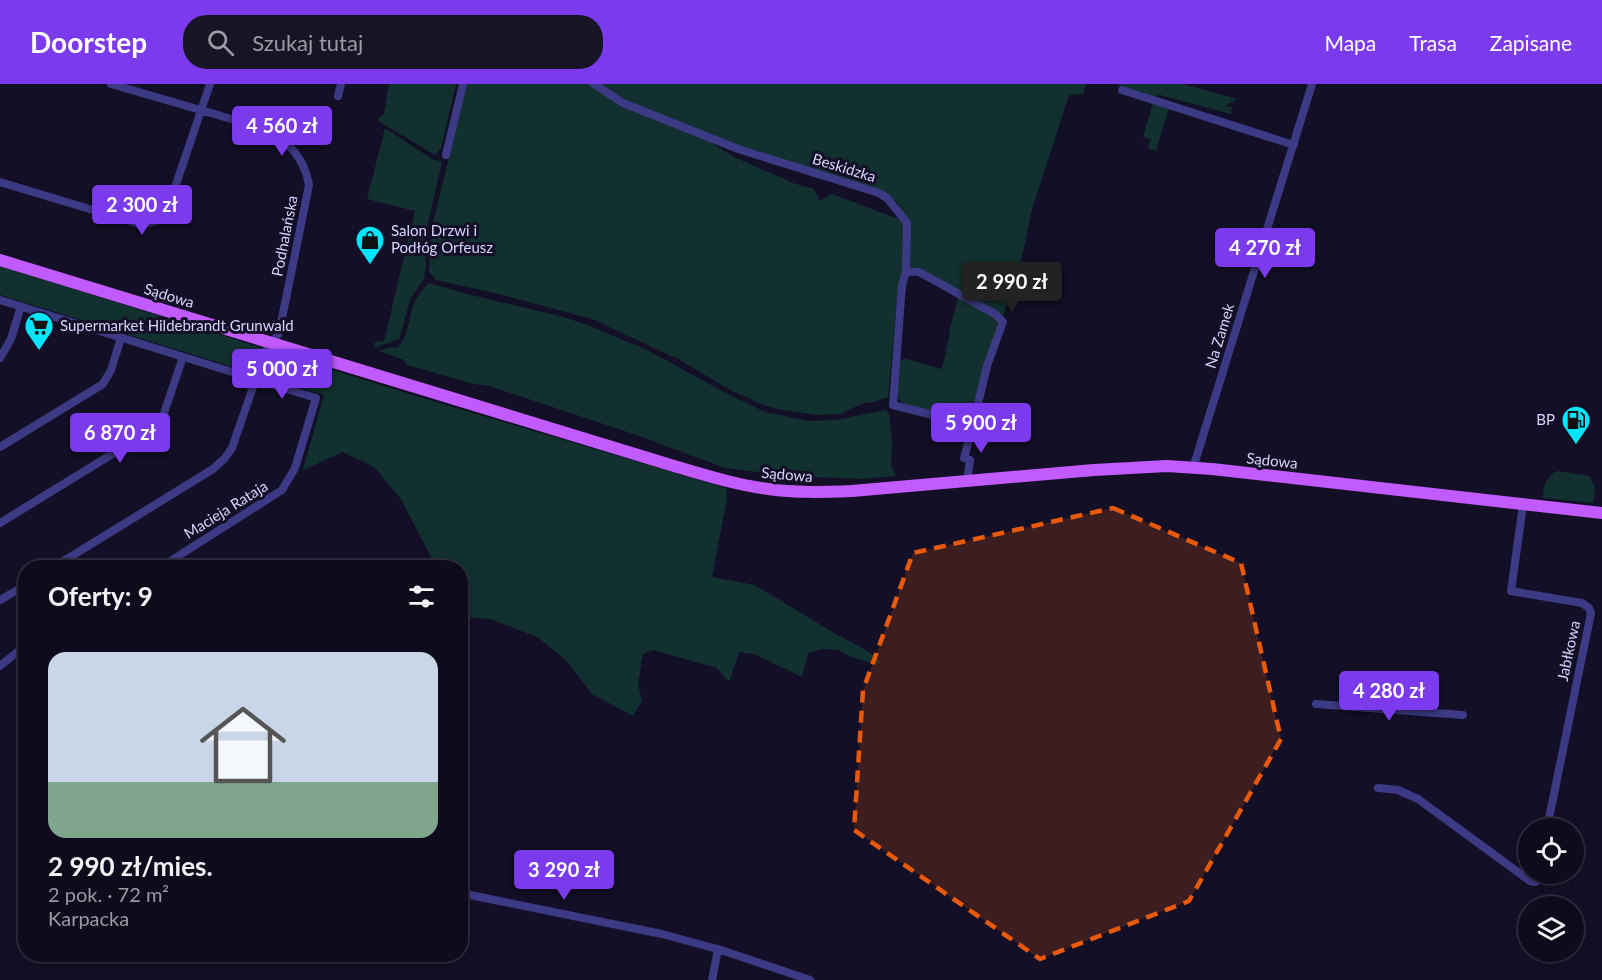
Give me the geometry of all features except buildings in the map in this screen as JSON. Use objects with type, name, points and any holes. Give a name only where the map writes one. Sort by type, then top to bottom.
[{"type":"main road","name":"Sądowa","points":[[0,260],[674,466],[759,488],[819,493],[1146,467],[1193,468],[1602,513]]},
{"type":"street","name":"Podhalańska","points":[[65,560],[213,469],[232,448],[265,352],[279,333],[309,185],[307,172],[286,141],[266,129],[111,84]]},
{"type":"street","points":[[0,182],[136,223],[155,222],[165,214],[169,206],[210,84]]},
{"type":"street","points":[[338,96],[341,84]]},
{"type":"street","points":[[446,155],[463,84]]},
{"type":"street","name":"Beskidzka","points":[[594,84],[623,104],[738,149],[879,193],[887,198],[907,223],[906,272],[902,285],[893,405],[973,425]]},
{"type":"street","name":"Na Zamek","points":[[1193,468],[1312,84]]},
{"type":"street","points":[[1122,90],[1294,145]]},
{"type":"street","points":[[906,272],[919,272],[995,314],[1003,322],[987,366],[963,458],[970,460],[967,481]]},
{"type":"street","points":[[0,300],[256,379]]},
{"type":"street","points":[[0,358],[11,339],[21,306]]},
{"type":"street","points":[[0,447],[103,384],[111,370],[121,338]]},
{"type":"street","points":[[0,523],[153,429],[163,416],[183,357]]},
{"type":"street","name":"Macieja Rataja","points":[[172,560],[282,490],[295,468],[316,398],[256,379]]},
{"type":"street","name":"Jabłkowa","points":[[1523,505],[1511,591],[1582,603],[1589,608],[1591,613],[1549,818]]},
{"type":"street","points":[[0,600],[18,590]]},
{"type":"street","points":[[0,666],[18,651]]},
{"type":"street","points":[[1316,704],[1463,715]]},
{"type":"street","points":[[1378,788],[1398,790],[1418,799],[1518,872]]},
{"type":"street","points":[[468,895],[662,934],[718,949],[810,980]]},
{"type":"street","points":[[712,980],[718,949]]},
{"type":"highlighted area","points":[[1113,508],[1241,563],[1281,739],[1189,901],[1040,959],[854,830],[863,690],[913,553]]},
{"type":"green space","points":[[389,84],[456,84],[441,148],[435,155],[377,120],[384,114]]},
{"type":"green space","points":[[467,84],[590,84],[638,113],[709,141],[732,156],[793,183],[814,189],[820,201],[832,194],[909,223],[897,202],[880,191],[778,161],[625,102],[600,84],[1086,84],[1083,94],[1069,95],[1032,209],[1023,253],[1003,317],[963,294],[903,270],[898,291],[888,397],[861,404],[841,414],[817,415],[777,409],[761,404],[728,389],[680,360],[592,319],[436,280],[429,272],[431,231]]},
{"type":"green space","points":[[1115,84],[1183,84],[1237,99],[1225,106],[1232,107],[1231,114],[1160,95],[1153,96]]},
{"type":"green space","points":[[1153,103],[1169,108],[1156,151],[1148,148],[1150,139],[1143,137]]},
{"type":"green space","points":[[385,128],[432,159],[442,162],[425,236],[424,278],[410,300],[399,339],[374,348],[375,342],[384,341],[415,211],[367,199]]},
{"type":"green space","points":[[0,266],[416,396],[726,488],[727,499],[712,577],[755,585],[861,647],[881,663],[874,664],[838,650],[822,649],[808,653],[802,677],[754,654],[739,652],[730,680],[727,680],[717,668],[653,650],[643,654],[638,684],[642,701],[633,716],[592,694],[565,659],[537,637],[491,619],[468,617],[468,560],[432,560],[401,499],[374,467],[343,452],[303,470],[324,395],[0,295]]},
{"type":"green space","points":[[429,283],[585,324],[647,350],[765,412],[808,421],[836,420],[885,410],[889,413],[892,441],[891,465],[896,476],[861,479],[792,476],[725,468],[639,436],[489,386],[407,365],[402,359],[379,351],[392,347],[397,348],[401,343],[407,332],[414,303]]},
{"type":"green space","points":[[958,297],[989,312],[999,321],[977,402],[959,416],[908,406],[897,398],[899,360],[907,359],[942,369]]},
{"type":"green space","points":[[1557,471],[1589,476],[1595,487],[1594,503],[1543,498],[1546,482]]},
{"type":"place","name":"Salon Drzwi i Podłóg Orfeusz","points":[[370,266]]},
{"type":"place","name":"Supermarket Hildebrandt Grunwald","points":[[39,352]]},
{"type":"place","name":"BP","points":[[1576,446]]}]
